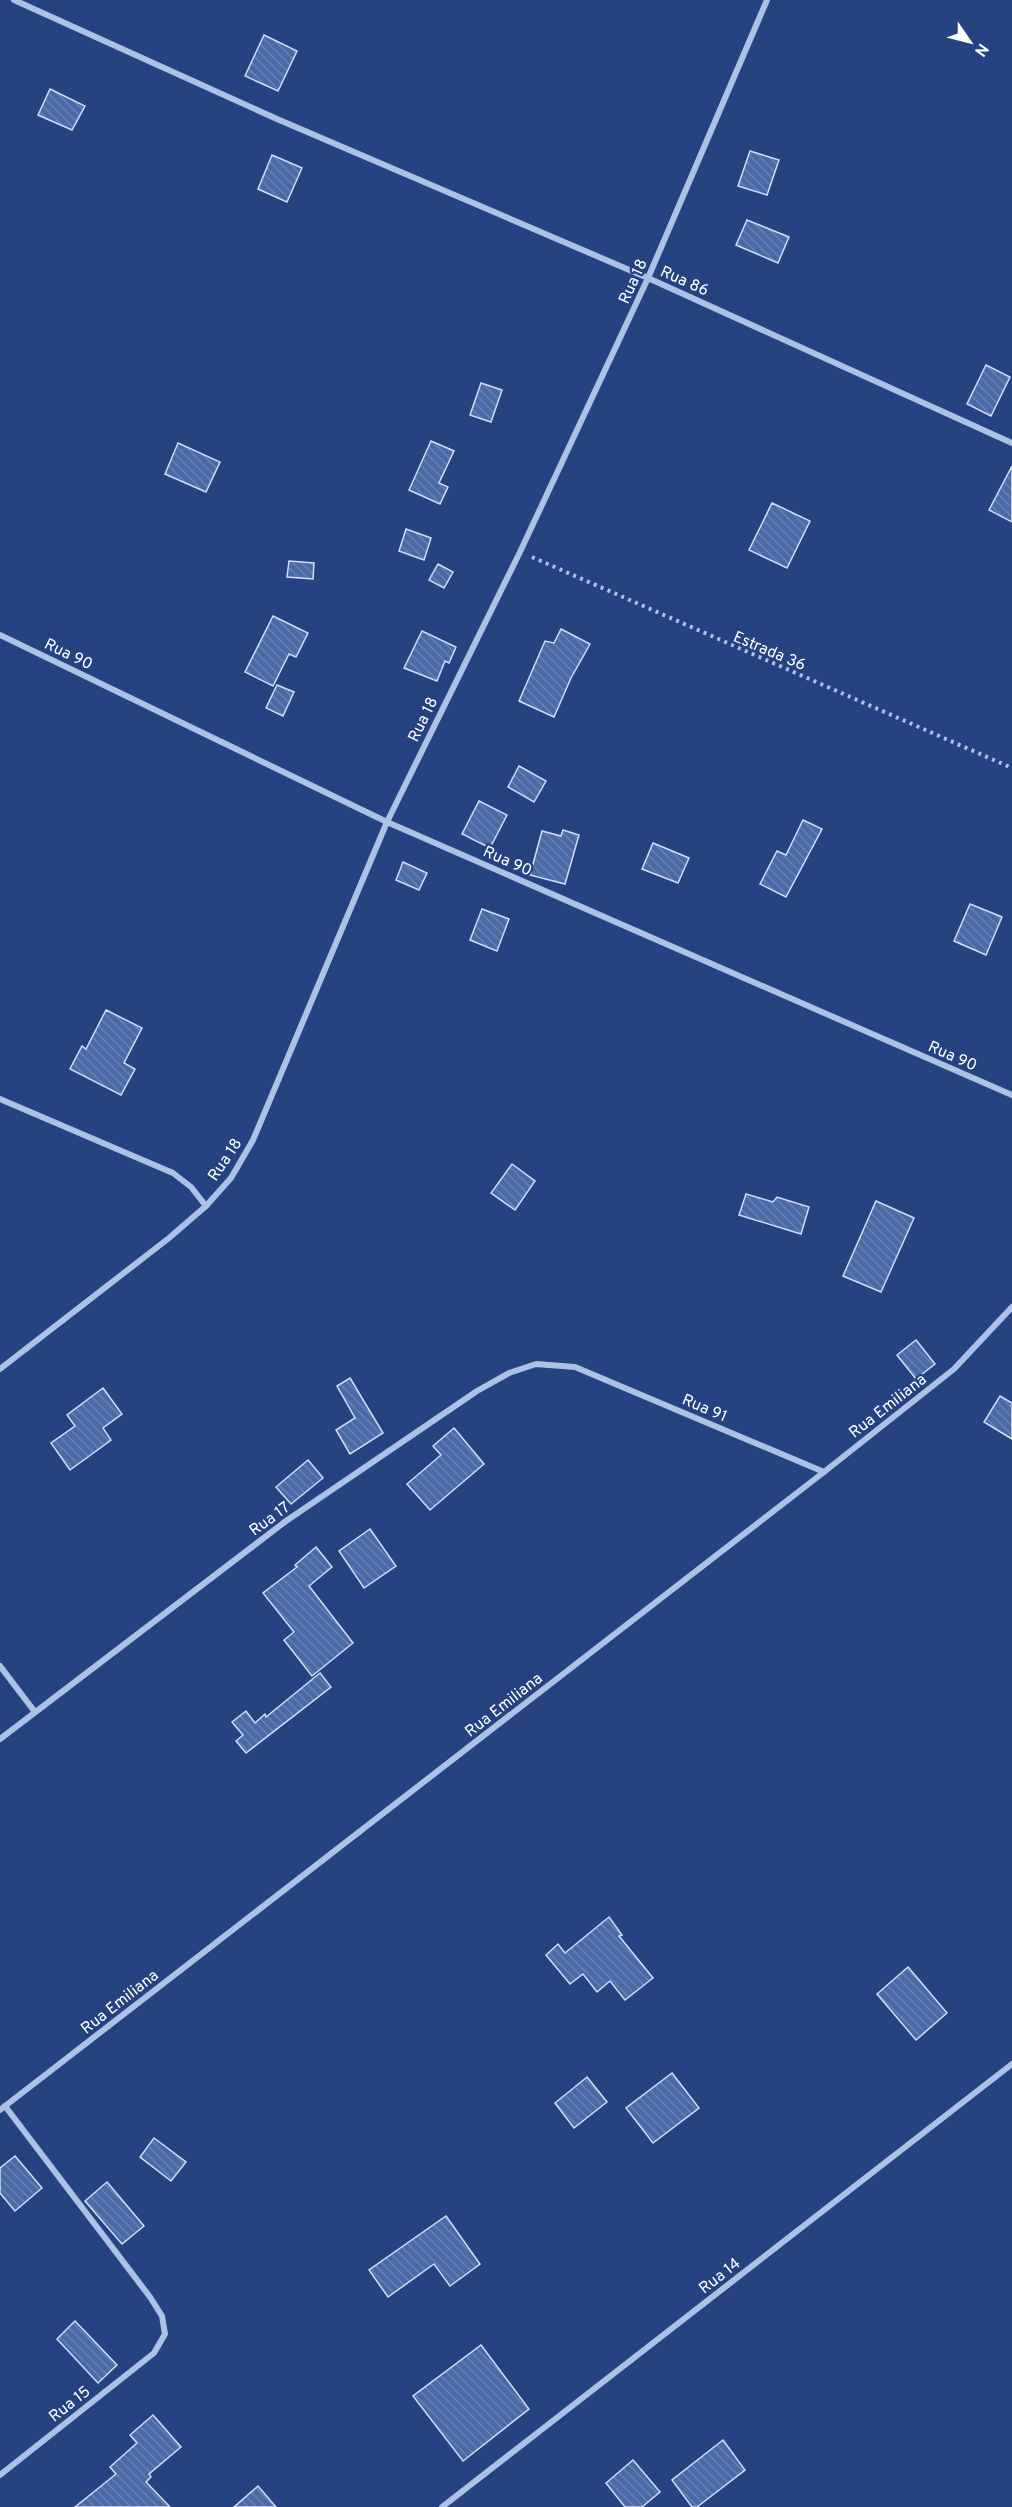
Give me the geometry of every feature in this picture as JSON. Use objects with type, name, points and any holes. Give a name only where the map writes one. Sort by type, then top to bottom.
[{"type":"street","name":"Rua 86","points":[[14,0],[277,119],[648,278],[1012,443]]},
{"type":"street","name":"Rua 18","points":[[0,1370],[169,1238],[206,1206],[231,1178],[253,1140],[387,822],[520,552],[648,278],[767,0]]},
{"type":"street","name":"Rua 90","points":[[0,635],[387,822],[1012,1095]]},
{"type":"street","points":[[0,1099],[173,1173],[192,1187],[206,1206]]},
{"type":"street","name":"Rua Emiliana","points":[[2,2108],[954,1369],[1012,1307]]},
{"type":"street","name":"Rua 17","points":[[0,1739],[286,1521],[477,1391],[509,1372],[536,1364],[575,1367]]},
{"type":"street","name":"Rua 91","points":[[575,1367],[824,1472]]},
{"type":"street","points":[[0,1666],[35,1712]]},
{"type":"street","name":"Rua 14","points":[[442,2507],[1012,2064]]},
{"type":"street","name":"Rua 15","points":[[0,2475],[154,2353],[165,2334],[162,2316],[150,2297],[2,2108]]},
{"type":"path","name":"Estrada 36","points":[[520,552],[1012,768]]},
{"type":"building","points":[[264,35],[297,51],[278,91],[245,76]]},
{"type":"building","points":[[50,89],[85,106],[72,130],[38,115]]},
{"type":"building","points":[[750,151],[779,160],[767,195],[738,186]]},
{"type":"building","points":[[272,155],[302,168],[287,202],[258,189]]},
{"type":"building","points":[[747,220],[789,237],[778,263],[736,245]]},
{"type":"building","points":[[986,365],[1010,377],[991,416],[967,404]]},
{"type":"building","points":[[481,383],[502,390],[491,422],[470,415]]},
{"type":"building","points":[[431,441],[454,451],[439,483],[448,487],[440,504],[409,490]]},
{"type":"building","points":[[178,443],[220,462],[206,492],[165,474]]},
{"type":"building","points":[[1012,466],[1012,522],[989,510]]},
{"type":"building","points":[[772,503],[810,521],[787,568],[749,550]]},
{"type":"building","points":[[406,529],[431,538],[424,560],[399,551]]},
{"type":"building","points":[[289,561],[314,563],[313,579],[287,577]]},
{"type":"building","points":[[438,564],[453,572],[444,588],[429,580]]},
{"type":"building","points":[[273,616],[308,633],[296,657],[289,654],[273,686],[245,672]]},
{"type":"building","points":[[561,629],[590,644],[571,678],[554,717],[519,701],[545,641],[554,643]]},
{"type":"building","points":[[422,631],[456,647],[449,663],[445,661],[437,681],[404,668]]},
{"type":"building","points":[[277,685],[294,692],[283,716],[266,708]]},
{"type":"building","points":[[519,766],[546,781],[534,802],[508,787]]},
{"type":"building","points":[[479,801],[507,815],[490,848],[462,834]]},
{"type":"building","points":[[803,820],[822,829],[786,897],[760,884],[777,851],[786,855]]},
{"type":"building","points":[[563,830],[579,835],[565,884],[530,875],[542,831],[561,836]]},
{"type":"building","points":[[653,843],[689,858],[678,883],[642,869]]},
{"type":"building","points":[[403,862],[427,873],[419,890],[396,880]]},
{"type":"building","points":[[970,904],[1002,917],[986,955],[954,941]]},
{"type":"building","points":[[482,909],[509,919],[497,951],[470,940]]},
{"type":"building","points":[[106,1010],[142,1028],[124,1063],[135,1069],[121,1095],[70,1069],[82,1046],[86,1049]]},
{"type":"building","points":[[512,1164],[535,1181],[515,1210],[491,1193]]},
{"type":"building","points":[[746,1194],[773,1202],[777,1197],[809,1207],[801,1234],[739,1215]]},
{"type":"building","points":[[876,1201],[914,1218],[881,1292],[843,1276]]},
{"type":"building","points":[[916,1340],[935,1364],[916,1379],[897,1355]]},
{"type":"building","points":[[350,1378],[383,1433],[350,1454],[336,1430],[355,1418],[337,1386]]},
{"type":"building","points":[[103,1388],[122,1414],[103,1428],[111,1440],[70,1470],[51,1443],[75,1426],[67,1415]]},
{"type":"building","points":[[1000,1396],[1012,1403],[1012,1439],[984,1422]]},
{"type":"building","points":[[454,1428],[484,1464],[430,1510],[407,1484],[441,1455],[433,1446]]},
{"type":"building","points":[[308,1460],[323,1478],[291,1504],[276,1487]]},
{"type":"building","points":[[370,1529],[396,1566],[364,1588],[339,1551]]},
{"type":"building","points":[[316,1547],[332,1567],[309,1586],[353,1643],[312,1676],[284,1640],[294,1632],[263,1593],[297,1567],[295,1565]]},
{"type":"building","points":[[320,1673],[331,1687],[246,1753],[236,1741],[243,1735],[232,1722],[246,1711],[255,1723],[265,1714],[266,1717]]},
{"type":"building","points":[[609,1917],[622,1935],[619,1936],[653,1978],[625,2000],[610,1981],[597,1992],[583,1974],[570,1984],[546,1955],[558,1944],[565,1953]]},
{"type":"building","points":[[908,1967],[947,2013],[916,2040],[877,1994]]},
{"type":"building","points":[[672,2073],[699,2108],[653,2143],[626,2108]]},
{"type":"building","points":[[587,2077],[607,2102],[574,2128],[555,2103]]},
{"type":"building","points":[[154,2138],[186,2162],[171,2181],[140,2157]]},
{"type":"building","points":[[15,2156],[42,2188],[15,2211],[0,2193],[0,2168]]},
{"type":"building","points":[[107,2182],[144,2226],[122,2244],[85,2201]]},
{"type":"building","points":[[446,2216],[480,2264],[450,2286],[434,2264],[388,2297],[369,2270]]},
{"type":"building","points":[[75,2321],[117,2365],[98,2383],[57,2339]]},
{"type":"building","points":[[481,2345],[529,2409],[463,2461],[413,2396]]},
{"type":"building","points":[[153,2415],[181,2447],[149,2474],[151,2477],[146,2482],[170,2507],[75,2507],[116,2474],[110,2467],[137,2443],[130,2435]]},
{"type":"building","points":[[723,2440],[745,2470],[697,2507],[692,2507],[672,2480]]},
{"type":"building","points":[[633,2460],[660,2492],[642,2507],[625,2507],[606,2483]]},
{"type":"building","points":[[258,2486],[276,2507],[234,2507]]}]
